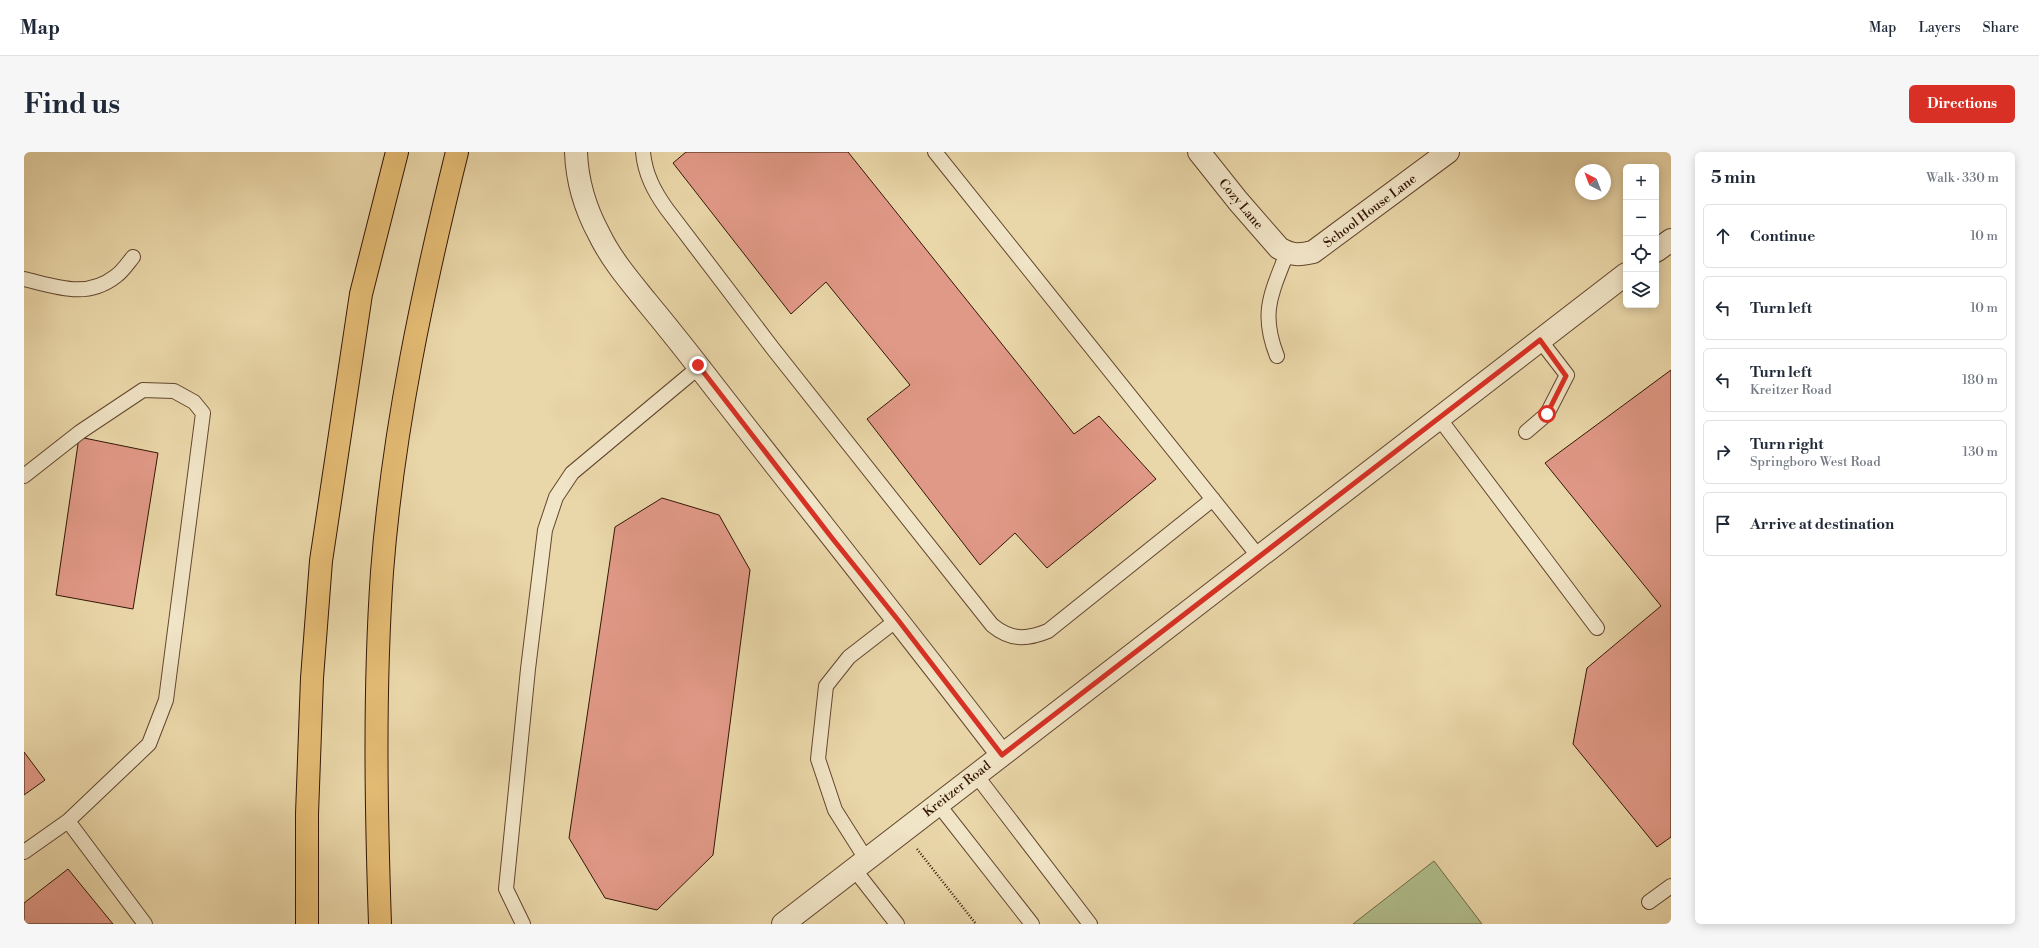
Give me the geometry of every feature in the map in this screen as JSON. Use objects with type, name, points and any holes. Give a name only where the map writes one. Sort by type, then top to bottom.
[{"type":"highway","points":[[307,924],[307,806],[312,678],[321,561],[361,294],[397,152]]},
{"type":"highway","points":[[380,924],[376,727],[382,571],[406,389],[431,256],[457,152]]},
{"type":"street","points":[[576,152],[577,172],[585,203],[599,234],[616,264],[898,620],[1002,755]]},
{"type":"street","name":"Cozy Lane","points":[[1199,152],[1238,202],[1280,248],[1287,253]]},
{"type":"street","name":"School House Lane","points":[[1287,253],[1298,256],[1313,252],[1448,152]]},
{"type":"street","name":"Kreitzer Road","points":[[783,924],[1623,276]]},
{"type":"lane","points":[[643,152],[646,172],[651,185],[666,208],[784,362],[992,625],[1002,633],[1013,637],[1026,638],[1048,631],[1213,499]]},
{"type":"lane","points":[[935,152],[1259,557]]},
{"type":"lane","points":[[1277,356],[1270,337],[1268,308],[1287,253]]},
{"type":"lane","points":[[24,279],[73,290],[97,288],[117,276],[133,257]]},
{"type":"lane","points":[[1526,432],[1547,414],[1566,376],[1540,340]]},
{"type":"lane","points":[[523,924],[506,889],[528,669],[545,530],[556,497],[572,473],[699,367]]},
{"type":"lane","points":[[24,476],[80,432],[143,390],[174,391],[194,402],[203,413],[166,700],[149,744],[68,821],[24,852]]},
{"type":"lane","points":[[1439,418],[1597,628]]},
{"type":"lane","points":[[897,924],[860,864],[835,810],[818,759],[826,686],[849,657],[898,620]]},
{"type":"lane","points":[[976,775],[1090,924]]},
{"type":"lane","points":[[938,804],[1032,924]]},
{"type":"lane","points":[[68,821],[145,924]]},
{"type":"lane","points":[[1649,902],[1671,886]]},
{"type":"path","points":[[903,831],[976,924]]},
{"type":"green space","points":[[1434,861],[1482,924],[1353,924]]},
{"type":"building","points":[[686,152],[848,152],[1074,434],[1099,416],[1156,479],[1047,568],[1015,533],[980,565],[867,419],[910,385],[826,282],[791,314],[673,163]]},
{"type":"building","points":[[1671,370],[1671,837],[1657,847],[1573,744],[1587,668],[1661,606],[1545,463]]},
{"type":"building","points":[[79,437],[158,453],[133,609],[56,595]]},
{"type":"building","points":[[662,498],[719,515],[750,570],[713,855],[657,910],[605,898],[569,838],[615,527]]},
{"type":"building","points":[[24,752],[45,780],[24,795]]},
{"type":"building","points":[[68,869],[113,924],[24,924],[24,903]]},
{"type":"route","points":[[698,365],[1002,755],[1540,340],[1566,376],[1547,414]]}]
